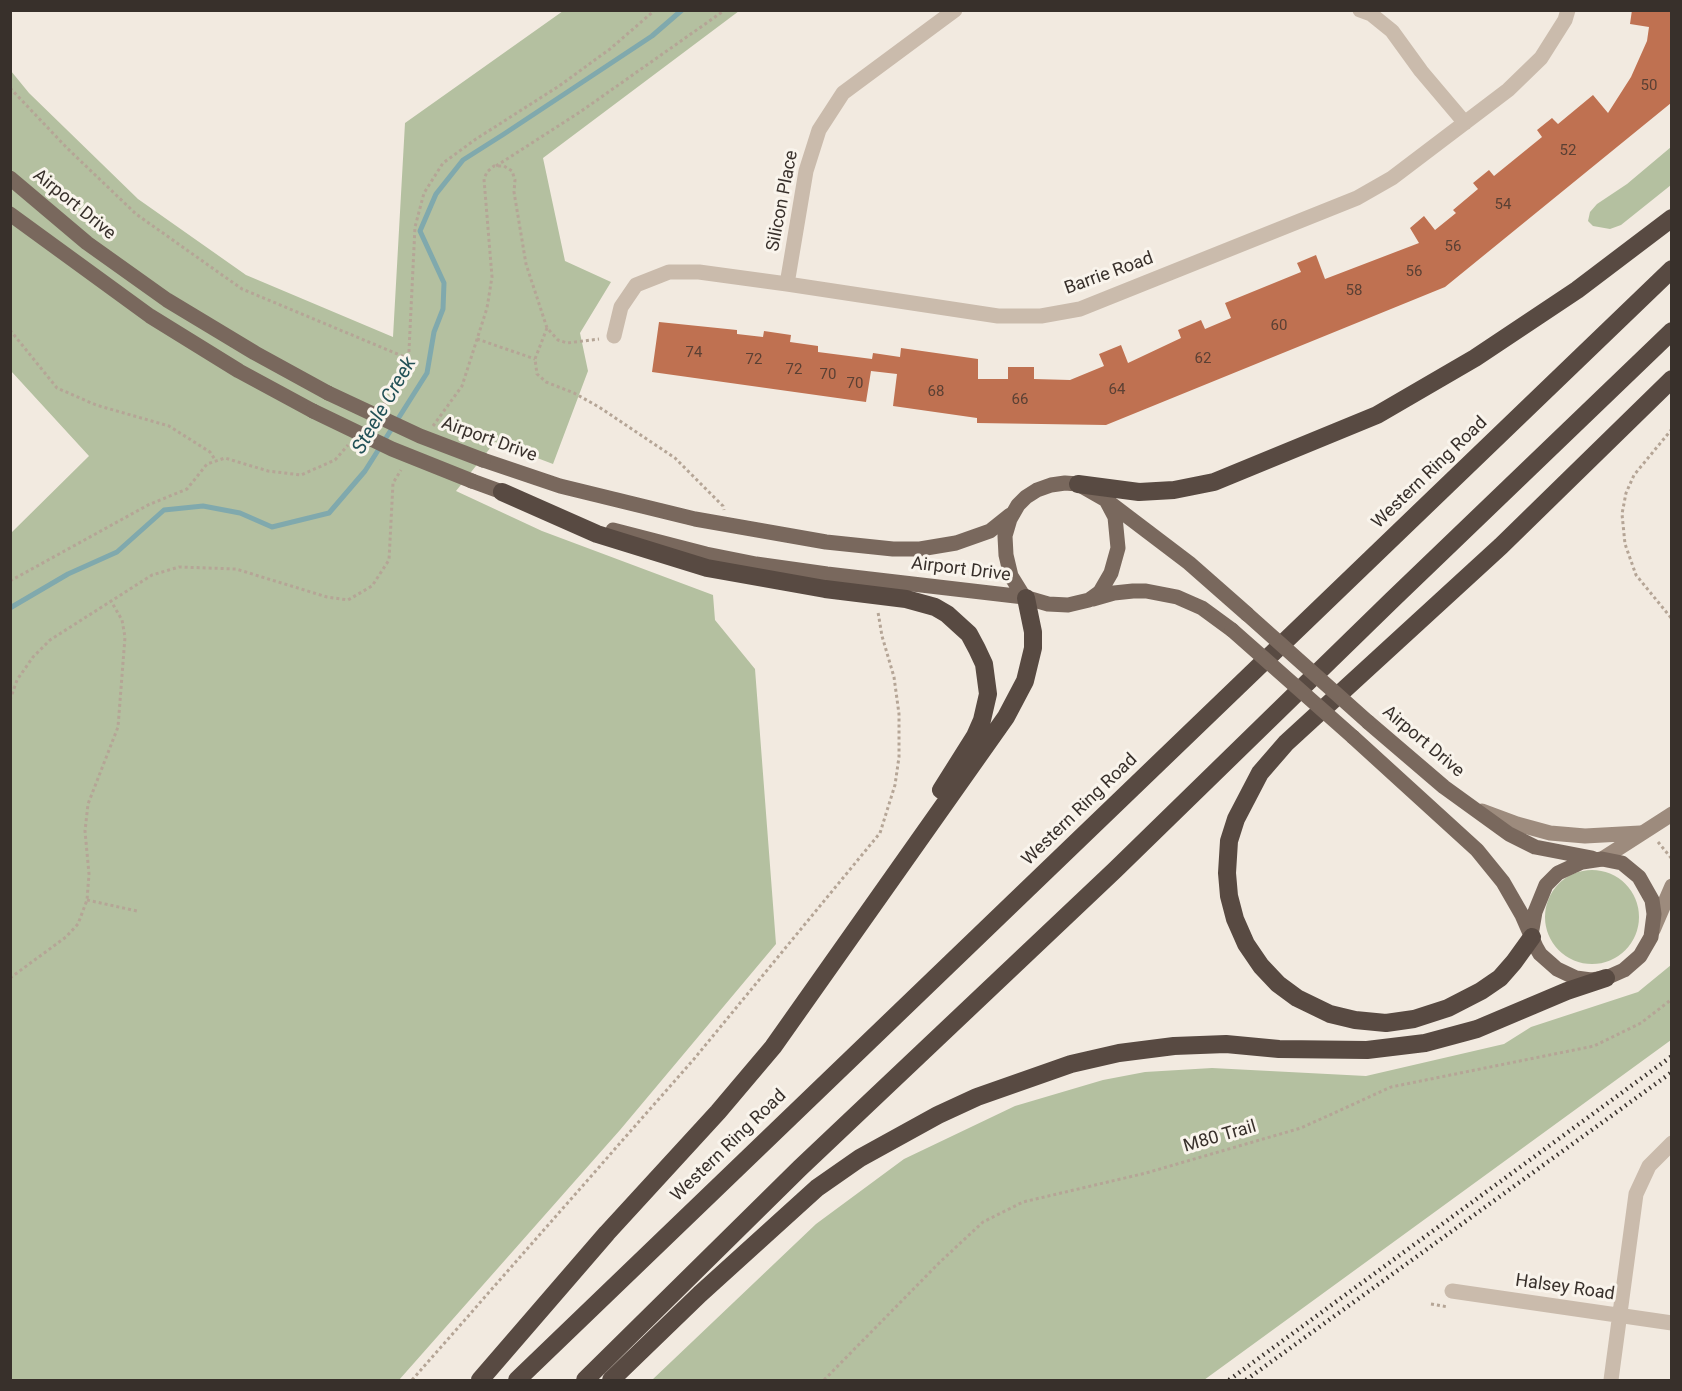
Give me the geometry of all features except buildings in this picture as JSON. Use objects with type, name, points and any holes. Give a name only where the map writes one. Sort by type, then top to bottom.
[{"type":"highway","points":[[1078,484],[1139,492],[1174,490],[1215,482],[1377,415],[1475,358],[1577,290],[1671,218]]},
{"type":"highway","name":"Western Ring Road","points":[[517,1380],[1671,269]]},
{"type":"highway","points":[[585,1380],[800,1168],[1115,870],[1671,331]]},
{"type":"highway","points":[[1531,936],[1500,978],[1448,1008],[1414,1019],[1386,1023],[1355,1020],[1330,1014],[1297,998],[1278,984],[1246,945],[1235,919],[1229,896],[1227,873],[1229,841],[1236,819],[1260,773],[1286,743],[1501,546],[1671,379]]},
{"type":"highway","points":[[502,492],[597,534],[707,568],[801,586],[906,599],[935,607],[969,634],[984,664],[988,694],[982,720],[975,736],[874,903]]},
{"type":"highway","points":[[480,1380],[773,1047],[992,737],[1025,681],[1033,648],[1033,632],[1025,598]]},
{"type":"highway","points":[[611,1380],[700,1294],[817,1188],[860,1158],[977,1097],[1071,1064],[1119,1053],[1174,1046],[1226,1044],[1279,1049],[1367,1050],[1425,1043],[1477,1029],[1558,994],[1606,978]]},
{"type":"main road","name":"Airport Drive","points":[[10,178],[87,243],[167,300],[255,353],[328,393],[420,436],[560,486],[624,503],[728,525],[826,542],[920,549],[940,547],[975,538],[999,525],[1013,512]]},
{"type":"main road","name":"Airport Drive","points":[[10,214],[159,322],[239,371],[313,411],[392,448],[472,481],[604,528],[736,560],[827,574],[1025,598]]},
{"type":"main road","points":[[1089,600],[1104,587],[1117,555],[1116,523],[1106,500],[1078,484],[1051,485],[1037,490],[1026,497],[1013,512],[1006,529],[1004,543],[1011,576],[1025,598],[1054,605],[1075,604],[1123,592],[1146,591],[1162,593],[1196,604],[1232,630],[1477,850],[1503,882],[1540,954],[1567,975],[1584,980],[1606,978],[1624,970],[1640,956],[1648,944],[1671,886]]},
{"type":"main road","name":"Airport Drive","points":[[1106,500],[1189,563],[1368,722],[1470,807],[1497,826],[1535,847],[1600,859]]},
{"type":"main road","points":[[1470,807],[1517,824],[1550,832],[1585,836],[1644,831]]},
{"type":"main road","points":[[1600,859],[1671,814]]},
{"type":"main road","points":[[1531,936],[1538,902],[1546,885],[1565,869],[1582,862],[1600,859],[1622,863],[1639,877],[1652,900],[1654,914],[1652,932]]},
{"type":"street","name":"Silicon Place","points":[[787,284],[806,171],[819,130],[843,93],[954,10]]},
{"type":"street","points":[[1360,10],[1371,14],[1392,31],[1421,71],[1465,123]]},
{"type":"street","name":"Barrie Road","points":[[614,336],[621,307],[636,285],[669,272],[699,272],[998,316],[1041,316],[1080,309],[1357,198],[1392,178],[1508,90],[1542,58],[1565,20],[1568,10]]},
{"type":"street","points":[[1611,1380],[1636,1194],[1649,1166],[1671,1143]]},
{"type":"street","name":"Halsey Road","points":[[1452,1291],[1671,1323]]},
{"type":"path","points":[[383,405],[398,388],[408,371],[414,227],[424,193],[443,164],[476,139],[559,86],[610,49],[656,10]]},
{"type":"path","points":[[494,166],[580,112],[725,10]]},
{"type":"path","points":[[10,88],[67,148],[136,214],[242,289],[408,358]]},
{"type":"path","points":[[547,328],[535,359],[537,374],[546,382],[591,402],[675,458],[723,506],[728,525]]},
{"type":"path","points":[[10,330],[57,388],[96,405],[169,426],[210,452],[216,461]]},
{"type":"path","points":[[476,339],[535,359]]},
{"type":"path","points":[[1671,429],[1635,475],[1626,493],[1622,514],[1625,544],[1636,575],[1671,619]]},
{"type":"path","points":[[10,581],[148,506],[187,489],[207,464],[225,458],[268,471],[301,475],[335,460],[354,439]]},
{"type":"path","points":[[412,1380],[693,1059],[880,833],[896,785],[899,757],[899,714],[894,677],[882,636],[875,596]]},
{"type":"path","points":[[10,978],[66,938],[78,924],[87,900],[89,874],[85,831],[88,804],[118,727],[125,638],[122,620],[111,601]]},
{"type":"path","points":[[1644,831],[1671,859]]},
{"type":"path","points":[[87,900],[137,911]]},
{"type":"path","name":"M80 Trail","points":[[824,1380],[924,1278],[984,1222],[1023,1203],[1135,1176],[1301,1128],[1391,1087],[1594,1046],[1641,1023],[1671,999]]},
{"type":"green space","points":[[563,11],[739,11],[543,158],[565,261],[611,282],[580,333],[588,371],[553,464],[495,442],[456,491],[542,531],[713,595],[715,620],[755,669],[776,944],[620,1130],[399,1380],[11,1380],[11,533],[89,456],[11,371],[11,71],[29,93],[138,199],[246,275],[393,337],[405,123]]},
{"type":"green space","points":[[1671,147],[1671,185],[1621,225],[1610,229],[1593,226],[1588,221],[1590,212],[1597,204],[1627,184]]},
{"type":"green space","points":[[1583,870],[1601,870],[1626,883],[1636,899],[1639,917],[1636,935],[1626,951],[1601,964],[1583,964],[1558,951],[1545,926],[1545,908],[1558,883]]},
{"type":"green space","points":[[1671,965],[1671,1040],[1204,1380],[652,1380],[816,1224],[904,1159],[1015,1106],[1103,1080],[1145,1072],[1212,1068],[1366,1076],[1504,1044],[1531,1027],[1638,992]]},
{"type":"waterway","name":"Steele Creek","points":[[10,608],[68,574],[117,552],[164,510],[203,506],[240,513],[272,527],[329,513],[365,471],[427,373],[434,332],[443,309],[444,283],[420,231],[436,194],[463,160],[652,36],[682,10]]},
{"type":"railway","points":[[1229,1380],[1672,1056]]},
{"type":"railway","points":[[1246,1380],[1672,1072]]}]
